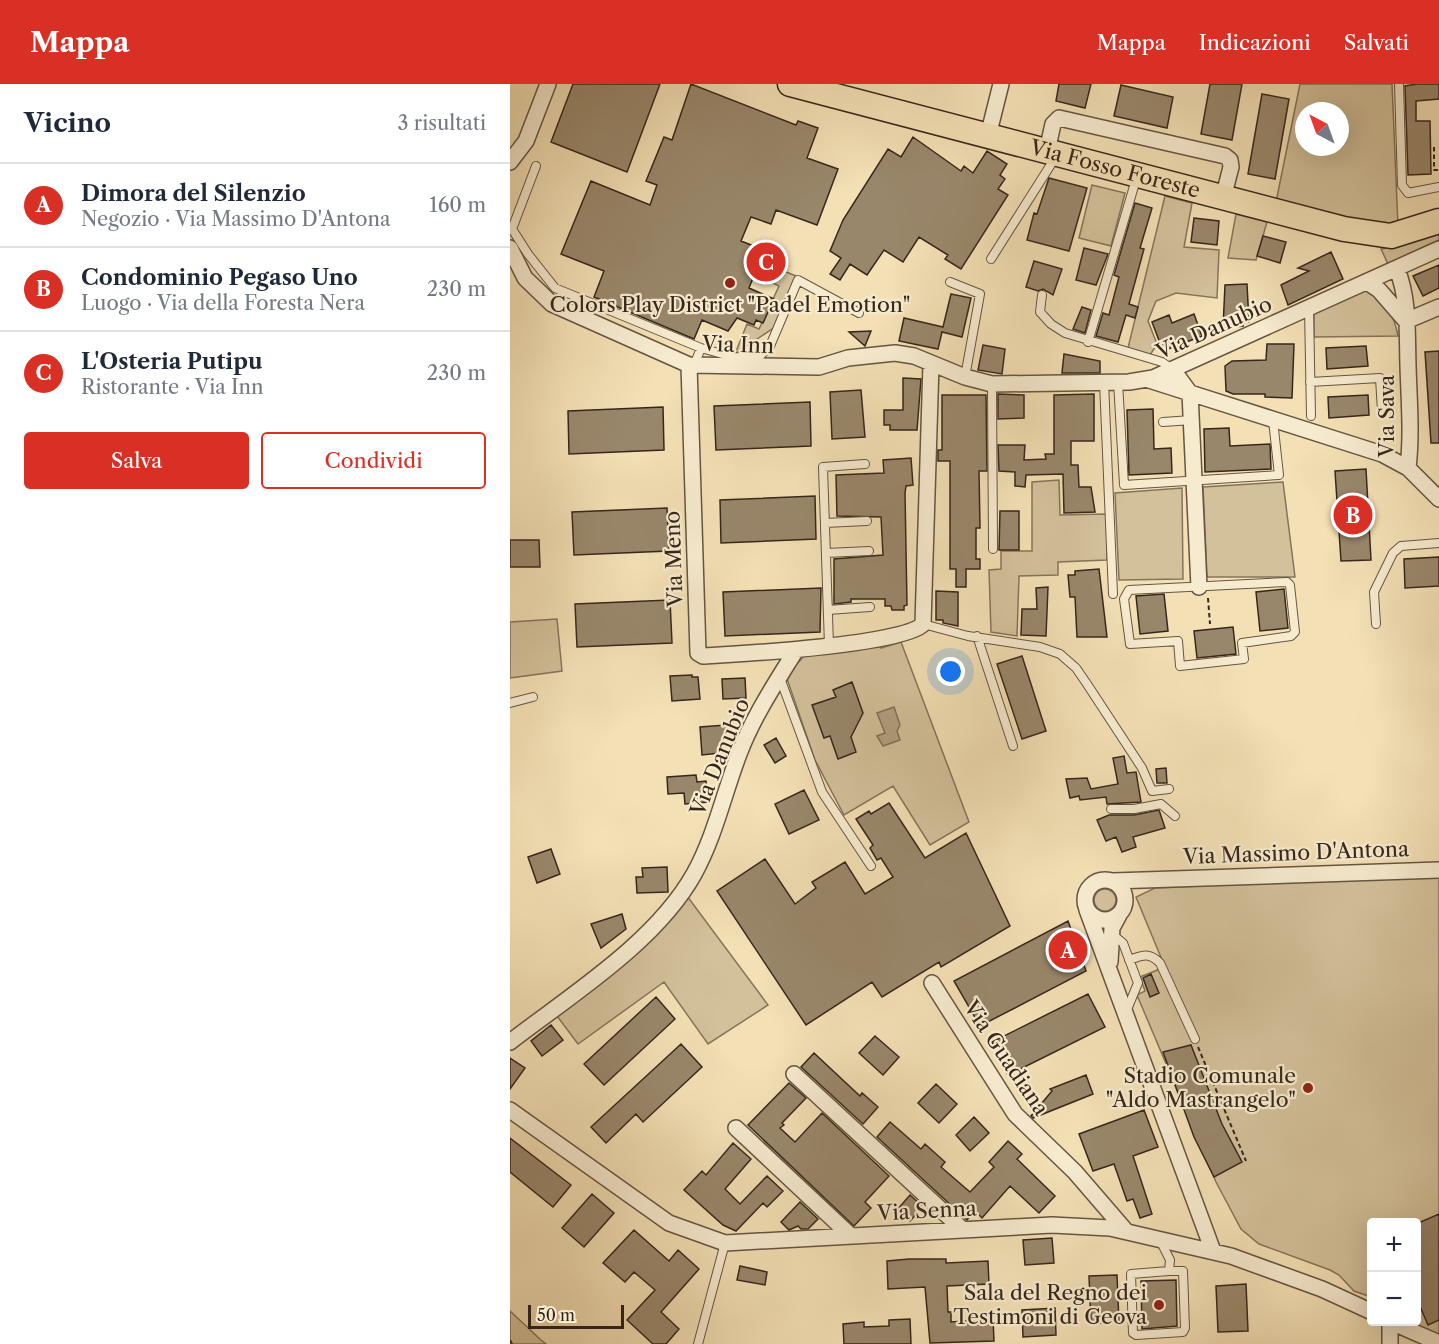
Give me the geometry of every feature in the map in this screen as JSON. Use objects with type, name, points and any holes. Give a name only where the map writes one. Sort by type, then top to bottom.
[{"type":"main road","name":"Via Fosso Foreste","points":[[790,84],[1376,236],[1407,233],[1439,221]]},
{"type":"street","points":[[510,162],[526,141],[548,84]]},
{"type":"street","points":[[988,136],[1001,84]]},
{"type":"street","points":[[1052,153],[1053,124],[1059,118],[1225,156],[1230,160],[1231,167],[1223,198]]},
{"type":"street","name":"Via Inn","points":[[510,248],[533,288],[552,304],[692,364],[739,361],[819,367],[848,358],[895,353],[914,356],[931,364]]},
{"type":"street","name":"Via Danubio","points":[[931,364],[965,377],[993,384],[1111,382],[1144,379],[1173,370],[1439,249]]},
{"type":"street","name":"Via Sava","points":[[1397,269],[1404,290],[1406,321],[1411,444],[1408,468],[1439,499]]},
{"type":"street","points":[[1368,282],[1386,297],[1406,321],[1439,307]]},
{"type":"street","name":"Via Meno","points":[[692,364],[698,653],[703,656],[796,650]]},
{"type":"street","points":[[796,650],[886,637],[919,628],[923,624],[931,364]]},
{"type":"street","points":[[1173,370],[1190,393],[1194,481],[1203,587]]},
{"type":"street","points":[[1144,379],[1382,454],[1408,468]]},
{"type":"street","name":"Via Danubio","points":[[510,1042],[615,960],[654,926],[678,898],[695,873],[711,835],[739,752],[762,705],[796,650]]},
{"type":"street","name":"Via Massimo D'Antona","points":[[1113,881],[1439,870]]},
{"type":"street","name":"Via Massimo D'Antona","points":[[1125,896],[1154,879]]},
{"type":"street","points":[[1109,968],[1111,933],[1125,906],[1125,896],[1119,884],[1099,880],[1088,889],[1085,903],[1087,910],[1213,1251]]},
{"type":"street","points":[[1087,910],[1102,920],[1119,915]]},
{"type":"street","name":"Via Guadiana","points":[[932,983],[1015,1114],[1080,1178],[1125,1230]]},
{"type":"street","points":[[794,1074],[963,1230]]},
{"type":"street","name":"Via Senna","points":[[510,1110],[669,1222],[725,1243],[1073,1225],[1125,1230],[1213,1251],[1322,1289],[1367,1310]]},
{"type":"street","points":[[736,1128],[851,1236]]},
{"type":"street","points":[[1390,1326],[1390,1344]]},
{"type":"street","points":[[1399,1326],[1439,1344]]},
{"type":"lane","points":[[1399,84],[1402,185],[1408,193],[1439,187]]},
{"type":"lane","points":[[991,259],[1052,153]]},
{"type":"lane","points":[[536,166],[512,229],[555,288],[701,348],[739,361],[758,358],[770,346],[798,280],[859,313]]},
{"type":"lane","points":[[1088,342],[1137,175]]},
{"type":"lane","points":[[533,288],[541,270]]},
{"type":"lane","points":[[950,282],[980,294],[965,377]]},
{"type":"lane","points":[[1042,295],[1040,312],[1051,324],[1088,342],[1162,362],[1173,370]]},
{"type":"lane","points":[[1309,309],[1311,416]]},
{"type":"lane","points":[[692,364],[701,348]]},
{"type":"lane","points":[[1310,382],[1380,378],[1382,411]]},
{"type":"lane","points":[[1111,382],[1124,485],[1279,475],[1273,419]]},
{"type":"lane","points":[[1111,382],[1113,594]]},
{"type":"lane","points":[[993,384],[993,549]]},
{"type":"lane","points":[[1163,422],[1192,420]]},
{"type":"lane","points":[[829,645],[823,466],[865,464]]},
{"type":"lane","points":[[825,522],[867,521]]},
{"type":"lane","points":[[1376,624],[1374,592],[1393,553],[1401,546],[1439,543]]},
{"type":"lane","points":[[826,553],[870,551]]},
{"type":"lane","points":[[1287,582],[1290,585],[1295,632],[1291,636],[1242,643],[1244,659],[1180,666],[1178,640],[1130,644],[1124,599],[1129,590],[1203,587],[1287,582]]},
{"type":"lane","points":[[828,610],[870,607]]},
{"type":"lane","points":[[923,624],[1040,647],[1060,654],[1076,668],[1142,768],[1152,791],[1146,807]]},
{"type":"lane","points":[[977,636],[1013,746]]},
{"type":"lane","points":[[780,676],[822,792],[871,866]]},
{"type":"lane","points":[[510,703],[533,697]]},
{"type":"lane","points":[[1152,791],[1169,789]]},
{"type":"lane","points":[[1111,809],[1161,804],[1176,816]]},
{"type":"lane","points":[[1111,933],[1123,943],[1138,982],[1126,1012]]},
{"type":"lane","points":[[1130,960],[1146,954],[1153,956],[1160,963],[1195,1039]]},
{"type":"lane","points":[[1159,1238],[1170,1260],[1169,1271]]},
{"type":"lane","points":[[698,1344],[725,1243]]},
{"type":"lane","points":[[1169,1271],[1183,1271],[1185,1328],[1183,1332],[1136,1335],[1133,1333],[1131,1274],[1169,1271]]},
{"type":"path","points":[[1434,147],[1434,170],[1439,170]]},
{"type":"path","points":[[1203,587],[1210,624]]},
{"type":"path","points":[[1195,1039],[1222,1109],[1246,1161]]},
{"type":"path","points":[[1217,1111],[1222,1109]]},
{"type":"path","points":[[510,1340],[512,1344]]},
{"type":"shaded area","points":[[1300,84],[1392,84],[1398,226],[1374,227],[1276,202],[1295,109],[1295,156],[1349,156],[1349,102],[1296,102]]},
{"type":"shaded area","points":[[1092,185],[1125,193],[1111,246],[1079,238]]},
{"type":"shaded area","points":[[1165,196],[1192,203],[1184,247],[1219,250],[1217,298],[1176,293],[1156,301],[1148,321],[1157,344],[1150,355],[1128,348]]},
{"type":"shaded area","points":[[1236,214],[1267,222],[1256,260],[1228,258]]},
{"type":"shaded area","points":[[1439,231],[1439,240],[1388,264],[1381,249],[1404,245]]},
{"type":"shaded area","points":[[769,265],[796,276],[775,327],[735,354],[747,324],[759,329],[779,286],[763,278]]},
{"type":"shaded area","points":[[1365,289],[1388,308],[1398,336],[1314,337],[1314,313]]},
{"type":"shaded area","points":[[1059,480],[1060,515],[1107,514],[1107,560],[1058,562],[1058,575],[1019,576],[1017,636],[991,632],[989,570],[1001,569],[1001,551],[1032,551],[1032,482]]},
{"type":"shaded area","points":[[1283,482],[1295,577],[1207,577],[1203,487]]},
{"type":"shaded area","points":[[1182,488],[1183,579],[1119,580],[1115,493]]},
{"type":"shaded area","points":[[557,619],[562,671],[510,678],[510,622]]},
{"type":"shaded area","points":[[901,642],[969,822],[930,845],[893,786],[844,815],[815,760],[786,676],[805,655],[879,644],[881,648]]},
{"type":"shaded area","points":[[894,707],[900,725],[897,731],[900,740],[883,746],[877,736],[885,733],[877,713]]},
{"type":"shaded area","name":"Stadio Comunale \"Aldo Mastrangelo\"","points":[[1439,875],[1439,1337],[1418,1326],[1421,1326],[1421,1218],[1367,1218],[1367,1296],[1354,1291],[1339,1275],[1330,1270],[1259,1244],[1241,1229],[1216,1182],[1137,995],[1145,991],[1140,977],[1165,967],[1136,897],[1155,888]]},
{"type":"shaded area","points":[[1105,889],[1113,892],[1116,900],[1113,908],[1105,911],[1097,908],[1094,900],[1097,892]]},
{"type":"shaded area","points":[[687,896],[768,1005],[708,1044],[664,982],[578,1044],[554,1012]]},
{"type":"shaded area","points":[[510,1311],[541,1340],[546,1344],[510,1344]]},
{"type":"building","points":[[573,84],[660,84],[627,172],[551,142]]},
{"type":"building","points":[[691,84],[796,125],[798,121],[818,128],[807,158],[838,169],[817,225],[776,210],[771,224],[751,217],[741,241],[764,250],[749,288],[774,299],[763,323],[756,320],[754,325],[737,318],[728,331],[702,320],[694,339],[594,297],[604,271],[561,254],[591,181],[650,205],[657,185],[646,181],[664,137],[672,140]]},
{"type":"building","points":[[1059,84],[1091,84],[1085,108],[1056,101]]},
{"type":"building","points":[[1210,84],[1242,84],[1232,140],[1201,134]]},
{"type":"building","points":[[1439,84],[1439,99],[1416,101],[1416,121],[1430,121],[1431,174],[1408,175],[1405,86]]},
{"type":"building","points":[[1121,85],[1173,97],[1167,128],[1114,116]]},
{"type":"building","points":[[1262,94],[1289,99],[1275,179],[1248,174]]},
{"type":"building","points":[[913,137],[961,171],[964,166],[973,173],[987,151],[1007,164],[1000,175],[1005,179],[998,189],[1008,195],[961,269],[945,259],[948,255],[919,237],[903,262],[884,250],[867,275],[850,264],[840,280],[830,274],[841,258],[830,251],[843,220],[888,149],[901,157]]},
{"type":"building","points":[[1049,178],[1087,188],[1069,251],[1027,240],[1034,213],[1037,214]]},
{"type":"building","points":[[1135,203],[1152,208],[1140,248],[1144,249],[1129,304],[1138,307],[1135,318],[1126,315],[1118,342],[1096,336],[1103,313],[1109,315],[1119,277],[1114,275]]},
{"type":"building","points":[[1194,218],[1219,221],[1217,245],[1191,242]]},
{"type":"building","points":[[1263,236],[1286,242],[1280,263],[1257,256]]},
{"type":"building","points":[[1084,248],[1108,254],[1096,285],[1076,280]]},
{"type":"building","points":[[1331,252],[1343,279],[1288,305],[1281,285],[1309,271],[1298,268]]},
{"type":"building","points":[[1034,261],[1062,269],[1053,295],[1043,289],[1038,291],[1026,287]]},
{"type":"building","points":[[1439,265],[1439,288],[1423,296],[1413,276]]},
{"type":"building","points":[[1247,284],[1249,322],[1243,323],[1243,326],[1223,328],[1225,285]]},
{"type":"building","points":[[951,294],[971,298],[962,337],[942,332],[938,349],[899,341],[904,318],[943,327]]},
{"type":"building","points":[[1082,307],[1091,310],[1085,333],[1073,329]]},
{"type":"building","points":[[1194,314],[1202,336],[1163,351],[1152,322],[1169,315],[1172,323]]},
{"type":"building","points":[[871,331],[865,346],[849,332]]},
{"type":"building","points":[[1267,344],[1294,344],[1292,398],[1265,397],[1265,394],[1233,394],[1226,391],[1225,366],[1232,361],[1266,360]]},
{"type":"building","points":[[983,345],[1005,349],[1002,374],[978,370]]},
{"type":"building","points":[[1366,346],[1368,366],[1327,369],[1326,348]]},
{"type":"building","points":[[1439,351],[1439,443],[1431,443],[1425,352]]},
{"type":"building","points":[[1064,354],[1100,361],[1100,373],[1062,373]]},
{"type":"building","points":[[903,378],[921,379],[917,430],[890,430],[890,425],[884,425],[884,410],[903,410]]},
{"type":"building","points":[[861,390],[865,437],[832,439],[830,392]]},
{"type":"building","points":[[998,394],[1024,395],[1024,418],[998,419]]},
{"type":"building","points":[[1094,394],[1094,441],[1071,441],[1071,465],[1078,465],[1079,487],[1091,487],[1095,512],[1064,513],[1063,474],[1026,475],[1025,487],[1015,486],[1015,472],[999,471],[998,445],[1025,445],[1024,460],[1046,459],[1045,454],[1054,454],[1054,395]]},
{"type":"building","points":[[942,395],[986,395],[987,471],[979,471],[980,528],[976,528],[976,559],[980,559],[980,569],[966,569],[966,587],[956,587],[956,569],[950,569],[950,461],[938,461],[938,450],[942,450]]},
{"type":"building","points":[[1368,395],[1369,415],[1329,418],[1328,397]]},
{"type":"building","points":[[810,402],[811,446],[716,450],[714,406]]},
{"type":"building","points":[[663,407],[664,450],[569,454],[568,411]]},
{"type":"building","points":[[1153,409],[1154,449],[1171,448],[1172,473],[1129,475],[1127,410]]},
{"type":"building","points":[[1229,428],[1230,446],[1270,444],[1271,469],[1205,472],[1204,429]]},
{"type":"building","points":[[911,458],[913,485],[906,486],[905,493],[907,605],[904,606],[904,610],[892,610],[891,606],[885,606],[885,599],[851,599],[851,602],[834,604],[834,559],[883,555],[881,517],[837,516],[836,475],[884,473],[883,460]]},
{"type":"building","points":[[1366,469],[1371,560],[1341,561],[1335,471]]},
{"type":"building","points":[[815,496],[816,539],[721,543],[720,500]]},
{"type":"building","points":[[667,508],[669,551],[574,555],[572,512]]},
{"type":"building","points":[[1000,511],[1019,511],[1019,550],[999,550]]},
{"type":"building","points":[[510,540],[539,540],[540,567],[510,567]]},
{"type":"building","points":[[1439,557],[1439,586],[1405,588],[1404,559]]},
{"type":"building","points":[[1099,569],[1107,637],[1077,637],[1075,597],[1070,597],[1068,575],[1075,575],[1075,571]]},
{"type":"building","points":[[1048,587],[1046,636],[1021,635],[1022,609],[1037,609],[1036,588]]},
{"type":"building","points":[[821,588],[820,632],[725,636],[723,592]]},
{"type":"building","points":[[1284,589],[1288,628],[1260,631],[1256,592]]},
{"type":"building","points":[[936,591],[958,592],[958,626],[943,623],[943,620],[936,620]]},
{"type":"building","points":[[1164,594],[1168,631],[1140,634],[1136,596]]},
{"type":"building","points":[[670,600],[672,643],[577,647],[575,604]]},
{"type":"building","points":[[1233,627],[1236,654],[1197,658],[1194,631]]},
{"type":"building","points":[[1022,656],[1046,731],[1022,739],[997,664]]},
{"type":"building","points":[[692,675],[692,677],[698,677],[700,699],[672,701],[670,676]]},
{"type":"building","points":[[745,678],[746,698],[723,699],[722,679]]},
{"type":"building","points":[[852,682],[863,713],[851,737],[856,752],[838,759],[830,736],[824,738],[812,705],[836,697],[833,690]]},
{"type":"building","points":[[726,725],[729,752],[702,755],[700,727]]},
{"type":"building","points":[[776,738],[786,756],[775,763],[764,745]]},
{"type":"building","points":[[1124,756],[1127,773],[1136,772],[1141,802],[1107,804],[1106,797],[1080,800],[1079,796],[1070,798],[1066,779],[1087,778],[1091,789],[1118,784],[1113,758]]},
{"type":"building","points":[[1166,768],[1167,783],[1157,783],[1156,769]]},
{"type":"building","points":[[696,775],[697,782],[706,781],[708,802],[685,804],[684,793],[668,794],[667,777]]},
{"type":"building","points":[[804,790],[819,820],[789,834],[775,804]]},
{"type":"building","points":[[889,803],[925,858],[966,833],[1010,926],[941,967],[939,962],[882,997],[872,982],[806,1025],[717,891],[765,859],[795,904],[816,888],[812,882],[845,862],[865,894],[893,877],[881,858],[877,860],[870,848],[873,845],[856,819],[869,811],[871,814]]},
{"type":"building","points":[[1159,810],[1165,828],[1133,837],[1136,847],[1122,852],[1116,837],[1106,841],[1097,820],[1109,815],[1134,815]]},
{"type":"building","points":[[551,849],[560,874],[537,883],[528,857]]},
{"type":"building","points":[[667,867],[668,892],[637,893],[636,877],[643,877],[642,868]]},
{"type":"building","points":[[622,914],[626,929],[601,948],[591,924]]},
{"type":"building","points":[[1068,921],[1086,971],[980,1026],[954,981]]},
{"type":"building","points":[[1151,974],[1159,993],[1150,997],[1143,978]]},
{"type":"building","points":[[1088,994],[1105,1027],[1008,1075],[992,1042]]},
{"type":"building","points":[[656,997],[675,1019],[604,1085],[584,1064]]},
{"type":"building","points":[[551,1025],[563,1040],[542,1056],[531,1041]]},
{"type":"building","points":[[875,1036],[899,1057],[883,1075],[859,1053]]},
{"type":"building","points":[[681,1044],[702,1067],[643,1122],[636,1114],[606,1143],[591,1127]]},
{"type":"building","points":[[1191,1045],[1222,1124],[1242,1162],[1214,1177],[1194,1137],[1163,1052]]},
{"type":"building","points":[[814,1053],[860,1096],[862,1093],[878,1107],[863,1124],[801,1067]]},
{"type":"building","points":[[510,1058],[525,1068],[510,1089]]},
{"type":"building","points":[[1086,1075],[1093,1094],[1033,1118],[1031,1116],[1052,1091],[1050,1089]]},
{"type":"building","points":[[789,1083],[806,1098],[780,1128],[795,1142],[822,1113],[889,1176],[865,1202],[871,1208],[854,1226],[748,1125]]},
{"type":"building","points":[[936,1084],[957,1104],[939,1123],[918,1103]]},
{"type":"building","points":[[1144,1110],[1158,1147],[1133,1156],[1152,1214],[1140,1218],[1133,1199],[1127,1201],[1114,1164],[1093,1171],[1079,1134]]},
{"type":"building","points":[[974,1117],[989,1133],[970,1151],[956,1135]]},
{"type":"building","points":[[890,1122],[921,1149],[925,1144],[945,1162],[941,1167],[970,1192],[994,1167],[989,1162],[1008,1141],[1022,1154],[1017,1159],[1055,1196],[1039,1213],[1010,1186],[982,1218],[975,1211],[967,1220],[877,1137]]},
{"type":"building","points":[[510,1138],[571,1185],[553,1207],[510,1172]]},
{"type":"building","points":[[733,1143],[751,1159],[725,1189],[740,1204],[767,1176],[783,1191],[767,1207],[763,1203],[736,1231],[723,1225],[684,1190],[702,1171],[706,1175]]},
{"type":"building","points":[[592,1194],[614,1213],[584,1247],[562,1228]]},
{"type":"building","points":[[910,1195],[923,1207],[910,1221],[897,1210]]},
{"type":"building","points":[[800,1202],[818,1219],[808,1229],[801,1229],[798,1226],[789,1230],[781,1222]]},
{"type":"building","points":[[1439,1214],[1439,1320],[1428,1325],[1421,1309],[1421,1222]]},
{"type":"building","points":[[634,1230],[669,1261],[678,1250],[699,1269],[661,1312],[679,1329],[666,1344],[653,1344],[627,1320],[655,1290],[634,1272],[625,1282],[603,1263]]},
{"type":"building","points":[[1052,1238],[1054,1263],[1025,1265],[1023,1240]]},
{"type":"building","points":[[946,1259],[946,1263],[988,1261],[989,1284],[947,1286],[948,1312],[951,1312],[951,1322],[993,1319],[994,1341],[930,1343],[925,1287],[888,1289],[887,1261]]},
{"type":"building","points":[[740,1266],[767,1272],[765,1285],[737,1280]]},
{"type":"building","points":[[1117,1275],[1119,1322],[1091,1324],[1089,1276]]},
{"type":"building","name":"Sala del Regno dei Testimoni di Geova","points":[[1176,1280],[1177,1326],[1142,1329],[1141,1281]]},
{"type":"building","points":[[1246,1284],[1248,1331],[1218,1332],[1216,1286]]},
{"type":"building","points":[[1055,1308],[1056,1335],[1023,1337],[1022,1310]]},
{"type":"building","points":[[910,1319],[911,1344],[844,1344],[843,1324],[864,1322],[864,1327],[889,1326],[889,1320]]},
{"type":"place","name":"L'Osteria Putipu","points":[[766,262]]},
{"type":"place","name":"Colors Play District \"Padel Emotion\"","points":[[730,283]]},
{"type":"place","name":"Condominio Pegaso Uno","points":[[1353,515]]},
{"type":"place","name":"Dimora del Silenzio","points":[[1068,950]]},
{"type":"place","name":"Stadio Comunale \"Aldo Mastrangelo\"","points":[[1308,1088]]},
{"type":"place","name":"Sala del Regno dei Testimoni di Geova","points":[[1159,1305]]}]
